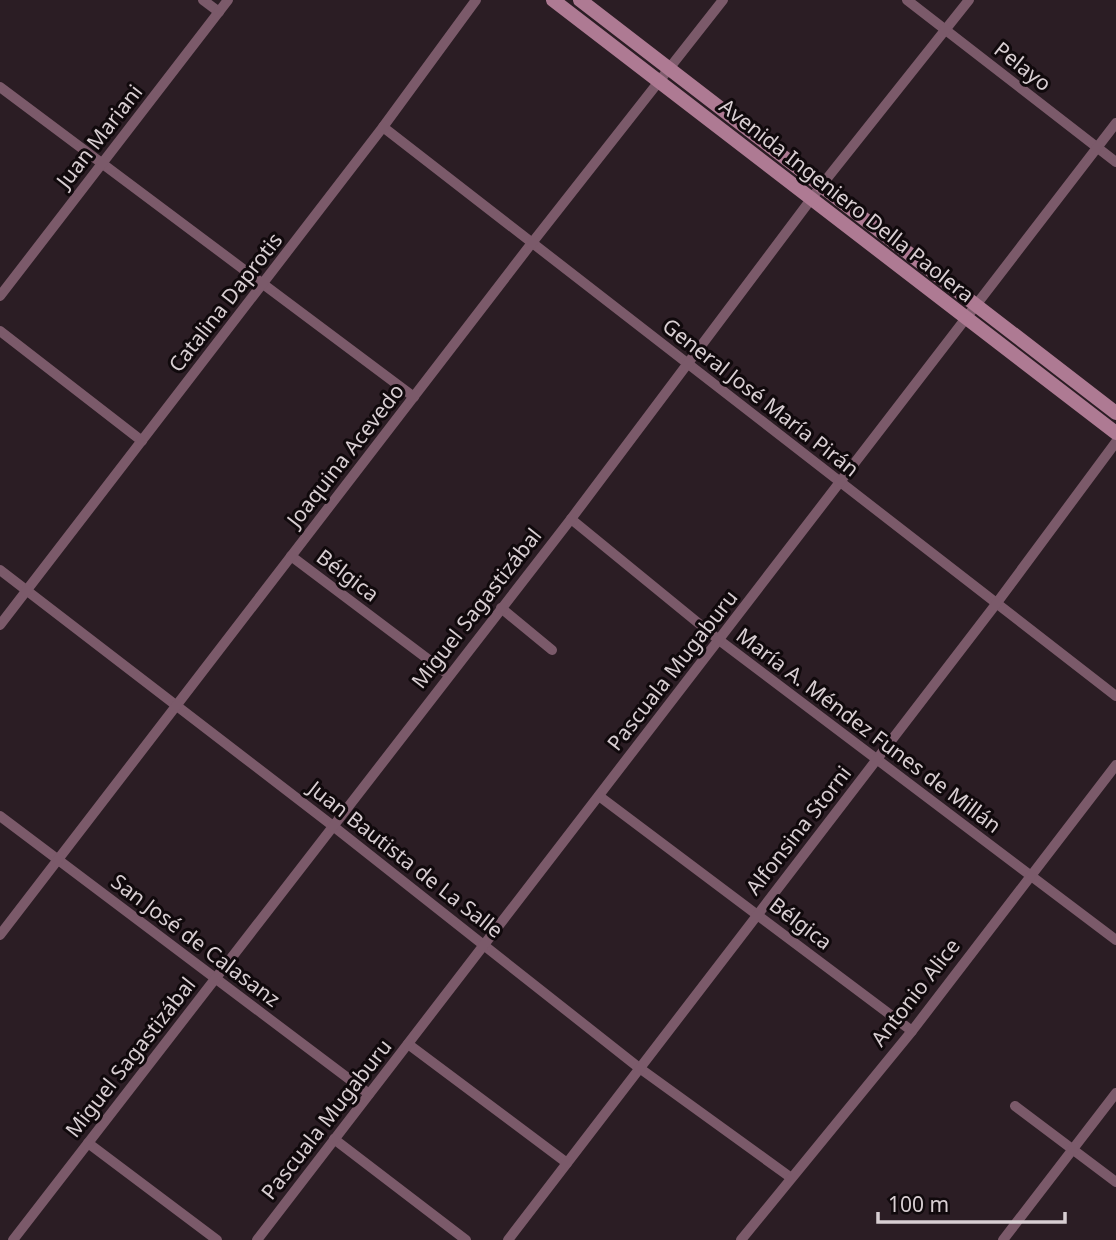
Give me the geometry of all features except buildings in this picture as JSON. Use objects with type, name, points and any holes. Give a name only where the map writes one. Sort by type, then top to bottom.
[{"type":"main road","name":"Avenida Ingeniero Della Paolera","points":[[553,0],[1116,433]]},
{"type":"main road","name":"Avenida Ingeniero Della Paolera","points":[[580,0],[1116,413]]},
{"type":"street","points":[[204,0],[219,12]]},
{"type":"street","name":"Juan Mariani","points":[[0,296],[228,0]]},
{"type":"street","name":"Catalina Daprotis","points":[[0,625],[383,128],[476,0]]},
{"type":"street","name":"Joaquina Acevedo","points":[[0,935],[723,0]]},
{"type":"street","name":"Pelayo","points":[[907,0],[1116,162]]},
{"type":"street","name":"Miguel Sagastizábal","points":[[13,1240],[570,519],[811,198],[969,0]]},
{"type":"street","points":[[0,87],[414,397]]},
{"type":"street","name":"Pascuala Mugaburu","points":[[257,1240],[1116,123]]},
{"type":"street","name":"General José María Pirán","points":[[383,128],[1116,696]]},
{"type":"street","points":[[0,331],[142,441]]},
{"type":"street","name":"Alfonsina Storni","points":[[508,1240],[638,1067],[996,604],[1116,442]]},
{"type":"street","name":"María A. Méndez Funes de Millán","points":[[570,519],[719,640],[1116,940]]},
{"type":"street","name":"Bélgica","points":[[291,556],[449,675]]},
{"type":"street","name":"Juan Bautista de La Salle","points":[[0,570],[485,944],[638,1067],[790,1177]]},
{"type":"street","points":[[501,608],[552,650]]},
{"type":"street","name":"Antonio Alice","points":[[741,1240],[912,1031],[1029,874],[1116,765]]},
{"type":"street","name":"Bélgica","points":[[599,796],[912,1031]]},
{"type":"street","name":"San José de Calasanz","points":[[0,816],[369,1094]]},
{"type":"street","points":[[408,1044],[568,1163]]},
{"type":"street","points":[[1003,1240],[1116,1093]]},
{"type":"street","points":[[1016,1106],[1116,1182]]},
{"type":"street","points":[[334,1139],[466,1240]]},
{"type":"street","points":[[88,1143],[216,1240]]}]
